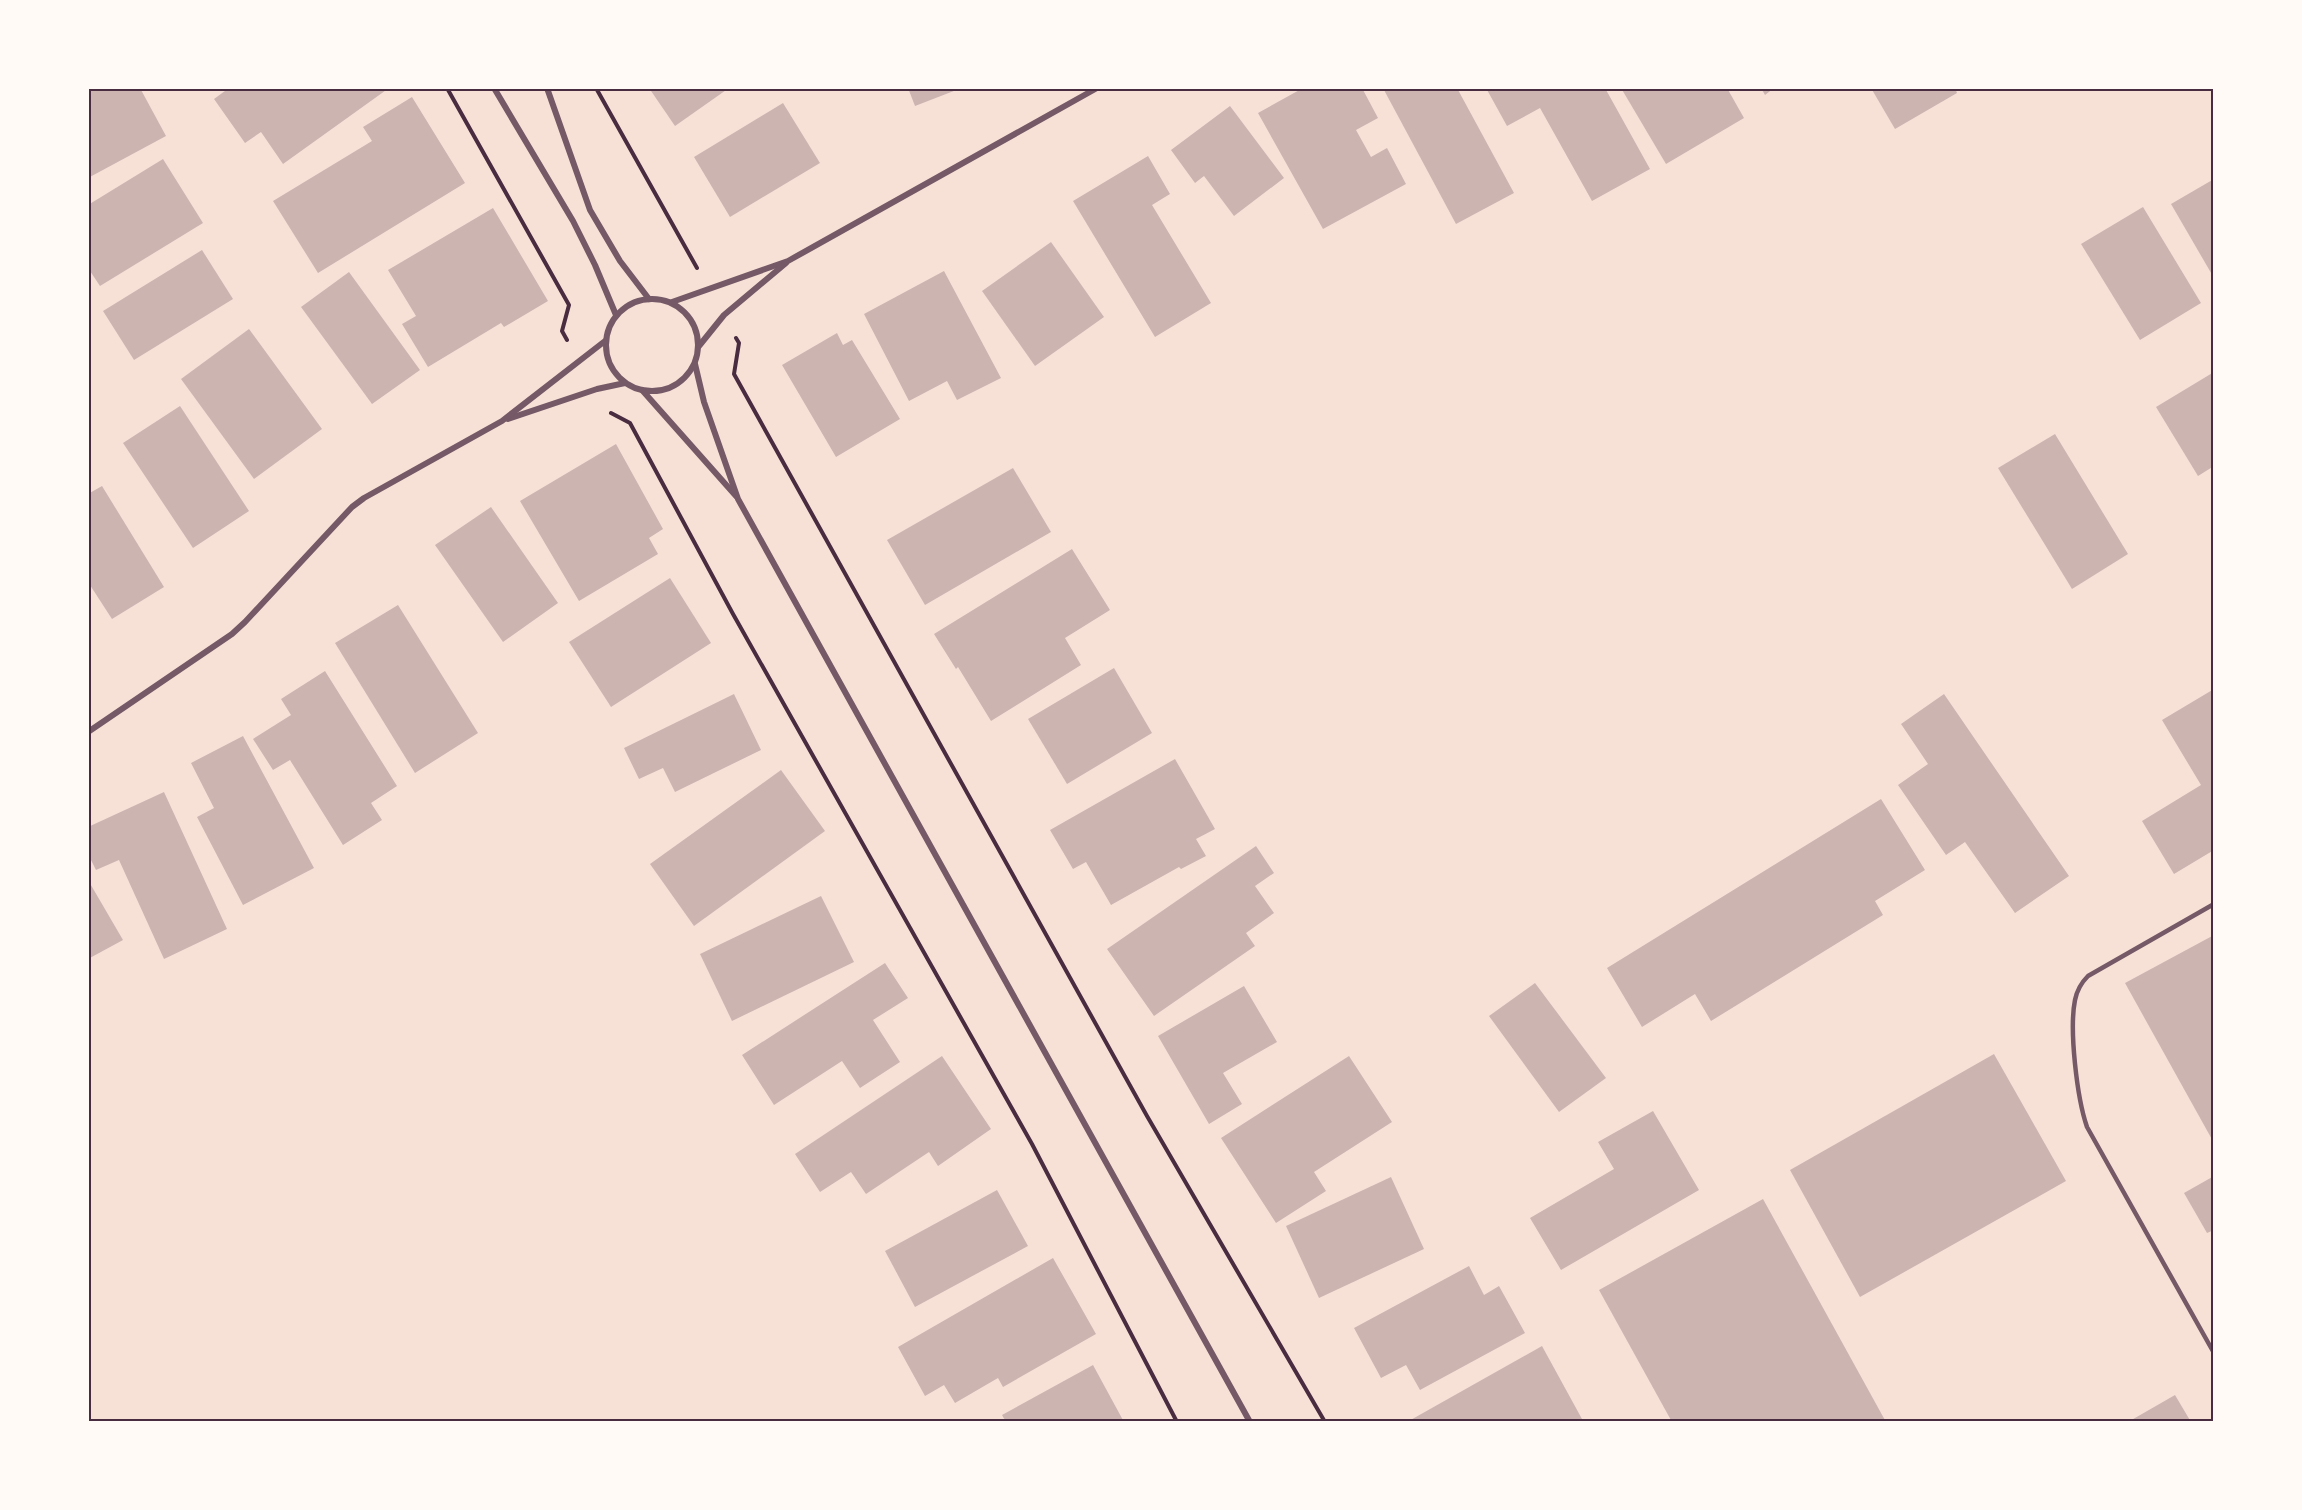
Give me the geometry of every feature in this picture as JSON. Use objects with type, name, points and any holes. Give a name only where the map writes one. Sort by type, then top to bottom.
[{"type":"street","points":[[494,88],[573,221],[616,315]]},
{"type":"street","points":[[547,88],[590,210],[620,261],[649,299]]},
{"type":"street","points":[[672,302],[692,320],[697,333],[699,346],[695,364],[686,377],[673,386],[658,391],[642,390],[625,383],[610,365],[605,341],[616,315],[625,307],[637,301],[649,299],[672,302],[788,261],[1097,88]]},
{"type":"street","points":[[699,346],[724,315],[788,261]]},
{"type":"street","points":[[88,732],[232,634],[341,517],[364,498],[502,421],[605,341]]},
{"type":"street","points":[[695,364],[704,402],[738,499],[1250,1422]]},
{"type":"street","points":[[502,421],[625,383]]},
{"type":"street","points":[[642,390],[738,499]]},
{"type":"lane","points":[[2214,904],[2088,976],[2080,986],[2075,998],[2073,1030],[2080,1109],[2086,1127],[2214,1353]]},
{"type":"path","points":[[447,88],[569,305],[562,331],[579,360]]},
{"type":"path","points":[[596,88],[708,289]]},
{"type":"path","points":[[724,315],[739,343],[734,374],[1147,1116],[1325,1422]]},
{"type":"path","points":[[597,390],[610,413],[630,423],[733,615],[1032,1144],[1177,1422]]},
{"type":"building","points":[[91,88],[140,88],[166,136],[88,178],[88,90]]},
{"type":"building","points":[[229,88],[389,88],[283,164],[261,132],[245,143],[214,99]]},
{"type":"building","points":[[649,88],[729,88],[675,126]]},
{"type":"building","points":[[908,88],[959,88],[959,89],[915,106]]},
{"type":"building","points":[[1303,88],[1362,88],[1378,118],[1356,130],[1371,157],[1387,148],[1406,184],[1323,229],[1258,113]]},
{"type":"building","points":[[1387,88],[1457,88],[1514,193],[1456,224],[1384,90]]},
{"type":"building","points":[[1486,88],[1605,88],[1650,169],[1592,201],[1540,108],[1507,126]]},
{"type":"building","points":[[1621,88],[1727,88],[1744,118],[1666,164]]},
{"type":"building","points":[[1761,88],[1774,88],[1765,95]]},
{"type":"building","points":[[1871,88],[1955,88],[1957,93],[1895,129]]},
{"type":"building","points":[[412,97],[465,183],[318,273],[273,201],[372,141],[363,127]]},
{"type":"building","points":[[783,103],[820,163],[730,217],[694,157]]},
{"type":"building","points":[[1230,106],[1284,178],[1234,216],[1204,176],[1195,183],[1171,150]]},
{"type":"building","points":[[1148,156],[1170,194],[1152,205],[1211,303],[1155,337],[1073,201]]},
{"type":"building","points":[[163,159],[203,223],[100,286],[88,268],[88,205]]},
{"type":"building","points":[[2214,179],[2214,278],[2171,204]]},
{"type":"building","points":[[2143,207],[2201,303],[2140,340],[2081,244]]},
{"type":"building","points":[[493,208],[548,301],[504,327],[501,323],[428,367],[402,324],[416,316],[388,270]]},
{"type":"building","points":[[1051,242],[1104,317],[1035,366],[982,291]]},
{"type":"building","points":[[202,250],[233,299],[134,360],[103,311]]},
{"type":"building","points":[[944,271],[1001,378],[957,400],[947,381],[909,401],[864,314]]},
{"type":"building","points":[[349,272],[420,370],[372,404],[301,307]]},
{"type":"building","points":[[249,329],[322,429],[254,479],[181,379]]},
{"type":"building","points":[[837,333],[843,345],[852,340],[900,419],[836,457],[782,365]]},
{"type":"building","points":[[2214,372],[2214,466],[2198,476],[2156,407]]},
{"type":"building","points":[[180,406],[249,511],[193,548],[123,443]]},
{"type":"building","points":[[2055,434],[2128,554],[2072,589],[1998,468]]},
{"type":"building","points":[[616,444],[663,529],[649,538],[658,554],[579,601],[520,501]]},
{"type":"building","points":[[1013,468],[1051,532],[925,605],[887,540]]},
{"type":"building","points":[[102,486],[164,587],[112,619],[88,582],[88,494]]},
{"type":"building","points":[[491,507],[558,603],[503,642],[435,545]]},
{"type":"building","points":[[1072,549],[1110,610],[1065,638],[1081,665],[991,721],[958,667],[956,669],[934,634]]},
{"type":"building","points":[[670,578],[711,643],[611,707],[569,642]]},
{"type":"building","points":[[398,605],[478,733],[415,773],[335,643]]},
{"type":"building","points":[[1114,668],[1152,733],[1067,784],[1028,719]]},
{"type":"building","points":[[325,671],[397,786],[371,803],[382,820],[343,845],[290,760],[273,770],[253,739],[291,715],[281,699]]},
{"type":"building","points":[[2214,689],[2214,850],[2174,874],[2142,821],[2201,785],[2162,720]]},
{"type":"building","points":[[734,694],[761,750],[675,792],[663,768],[639,779],[624,748]]},
{"type":"building","points":[[1944,694],[2069,876],[2015,913],[1965,842],[1946,855],[1898,785],[1928,764],[1901,724]]},
{"type":"building","points":[[243,736],[314,868],[243,905],[197,817],[214,808],[191,763]]},
{"type":"building","points":[[1175,759],[1215,829],[1196,839],[1206,856],[1181,869],[1179,867],[1111,905],[1086,862],[1073,869],[1050,830]]},
{"type":"building","points":[[781,770],[825,831],[694,926],[650,864]]},
{"type":"building","points":[[164,792],[227,929],[164,959],[119,860],[96,870],[88,854],[88,827]]},
{"type":"building","points":[[1881,799],[1925,870],[1875,901],[1883,915],[1711,1021],[1695,994],[1642,1027],[1607,968]]},
{"type":"building","points":[[1256,846],[1274,873],[1255,886],[1274,913],[1246,933],[1255,946],[1154,1016],[1107,949]]},
{"type":"building","points":[[88,880],[123,940],[88,959]]},
{"type":"building","points":[[821,896],[854,962],[732,1021],[700,954]]},
{"type":"building","points":[[2214,935],[2214,1143],[2125,983]]},
{"type":"building","points":[[885,963],[908,998],[873,1020],[900,1062],[860,1088],[842,1061],[774,1105],[742,1055]]},
{"type":"building","points":[[1535,983],[1606,1078],[1559,1112],[1489,1016]]},
{"type":"building","points":[[1244,986],[1277,1042],[1223,1073],[1242,1104],[1209,1124],[1158,1036]]},
{"type":"building","points":[[1994,1054],[2066,1181],[1860,1297],[1790,1170]]},
{"type":"building","points":[[942,1056],[991,1129],[938,1166],[929,1152],[866,1194],[851,1172],[820,1192],[795,1154]]},
{"type":"building","points":[[1349,1056],[1392,1122],[1314,1172],[1326,1191],[1276,1223],[1221,1138]]},
{"type":"building","points":[[1653,1111],[1699,1190],[1561,1270],[1530,1218],[1614,1169],[1598,1142]]},
{"type":"building","points":[[2214,1176],[2214,1230],[2207,1233],[2184,1193]]},
{"type":"building","points":[[1391,1177],[1424,1249],[1319,1298],[1286,1226]]},
{"type":"building","points":[[997,1190],[1028,1246],[915,1307],[885,1251]]},
{"type":"building","points":[[1763,1199],[1886,1422],[1672,1422],[1599,1290]]},
{"type":"building","points":[[1053,1258],[1096,1334],[1003,1387],[998,1378],[955,1403],[944,1385],[925,1396],[898,1347]]},
{"type":"building","points":[[1469,1266],[1484,1295],[1499,1286],[1525,1333],[1420,1390],[1406,1365],[1381,1378],[1354,1328]]},
{"type":"building","points":[[1542,1346],[1582,1419],[1577,1422],[1407,1422]]},
{"type":"building","points":[[1093,1365],[1124,1422],[1006,1422],[1002,1415]]},
{"type":"building","points":[[2175,1395],[2191,1422],[2128,1422]]}]
